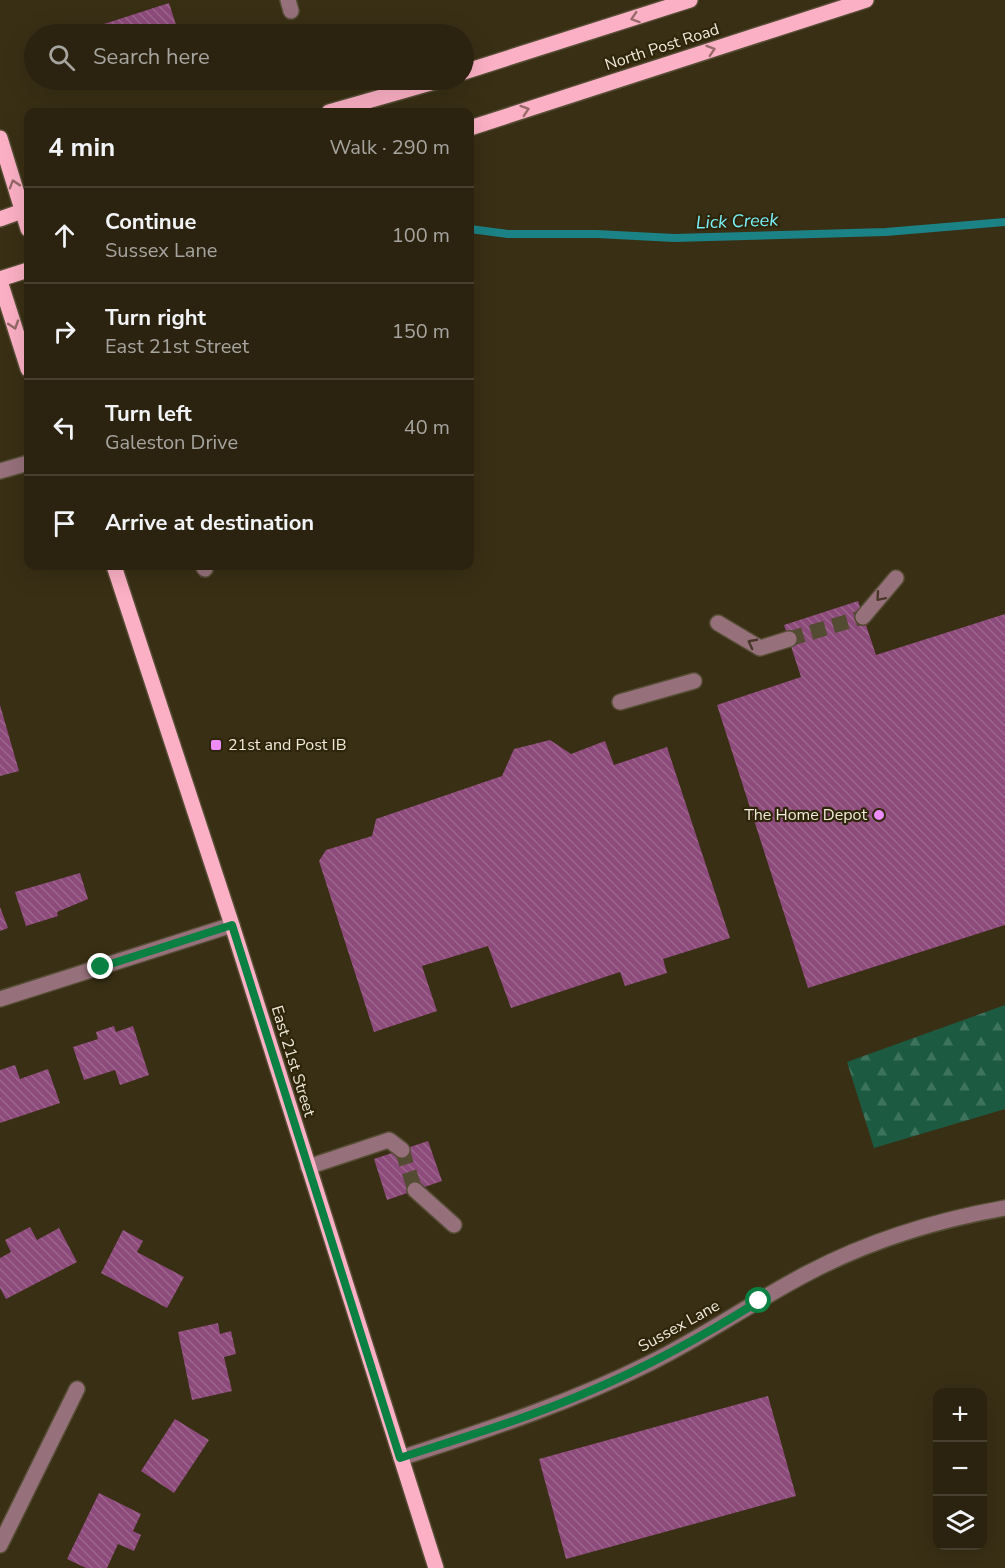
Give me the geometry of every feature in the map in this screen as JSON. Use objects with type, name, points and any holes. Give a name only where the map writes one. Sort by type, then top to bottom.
[{"type":"main road","points":[[474,69],[690,0]]},
{"type":"main road","name":"North Post Road","points":[[474,127],[866,0]]},
{"type":"main road","points":[[343,108],[406,90]]},
{"type":"main road","points":[[0,138],[24,204]]},
{"type":"main road","points":[[0,219],[24,211]]},
{"type":"main road","points":[[24,271],[0,280],[24,356]]},
{"type":"main road","name":"East 21st Street","points":[[115,570],[232,925],[436,1568]]},
{"type":"street","points":[[0,471],[24,463]]},
{"type":"street","points":[[863,616],[896,578]]},
{"type":"street","points":[[718,624],[760,648],[789,639]]},
{"type":"street","points":[[620,702],[694,681]]},
{"type":"street","points":[[0,999],[232,925]]},
{"type":"street","points":[[308,1167],[365,1145],[389,1140],[402,1150]]},
{"type":"street","points":[[415,1190],[454,1225]]},
{"type":"street","name":"Sussex Lane","points":[[400,1458],[525,1417],[591,1391],[673,1352],[785,1286],[844,1256],[910,1231],[1005,1208]]},
{"type":"street","points":[[0,1545],[77,1389]]},
{"type":"green space","points":[[1005,1005],[1005,1109],[874,1148],[847,1062]]},
{"type":"building","points":[[169,3],[176,24],[104,24]]},
{"type":"building","name":"The Home Depot","points":[[858,601],[876,655],[1005,614],[1005,925],[808,988],[717,705],[801,677],[784,625]]},
{"type":"building","points":[[0,705],[19,771],[0,776]]},
{"type":"building","points":[[550,740],[571,754],[605,741],[614,765],[667,747],[730,938],[663,959],[667,973],[625,986],[620,972],[511,1008],[488,946],[422,966],[437,1011],[374,1032],[319,861],[326,850],[372,836],[376,819],[502,776],[514,749]]},
{"type":"building","points":[[80,873],[88,899],[57,912],[58,916],[26,926],[15,892]]},
{"type":"building","points":[[0,907],[8,928],[0,931]]},
{"type":"building","points":[[114,1026],[116,1032],[133,1026],[149,1075],[120,1085],[115,1070],[84,1080],[73,1047],[98,1039],[96,1032]]},
{"type":"building","points":[[15,1065],[20,1079],[48,1069],[60,1103],[0,1123],[0,1070]]},
{"type":"building","points":[[428,1141],[442,1181],[387,1200],[374,1159]]},
{"type":"building","points":[[30,1227],[37,1240],[59,1228],[77,1262],[6,1299],[0,1288],[0,1258],[11,1252],[5,1240]]},
{"type":"building","points":[[123,1230],[143,1241],[137,1252],[184,1277],[167,1308],[101,1273]]},
{"type":"building","points":[[218,1323],[220,1334],[231,1331],[236,1354],[224,1357],[232,1391],[192,1400],[178,1332]]},
{"type":"building","points":[[768,1396],[796,1496],[566,1559],[539,1459]]},
{"type":"building","points":[[175,1419],[209,1440],[174,1493],[141,1471]]},
{"type":"building","points":[[99,1493],[141,1514],[133,1531],[141,1535],[134,1551],[118,1544],[107,1568],[86,1568],[67,1559]]},
{"type":"waterway","name":"Lick Creek","points":[[474,230],[508,234],[597,234],[674,238],[886,232],[1005,222]]},
{"type":"tunnel","points":[[789,639],[863,617]]},
{"type":"tunnel","points":[[402,1150],[415,1190]]},
{"type":"place","name":"21st and Post IB","points":[[216,745]]},
{"type":"place","name":"The Home Depot","points":[[879,815]]},
{"type":"route","points":[[101,967],[232,925],[400,1458],[525,1417],[591,1391],[673,1352],[759,1301]]}]
